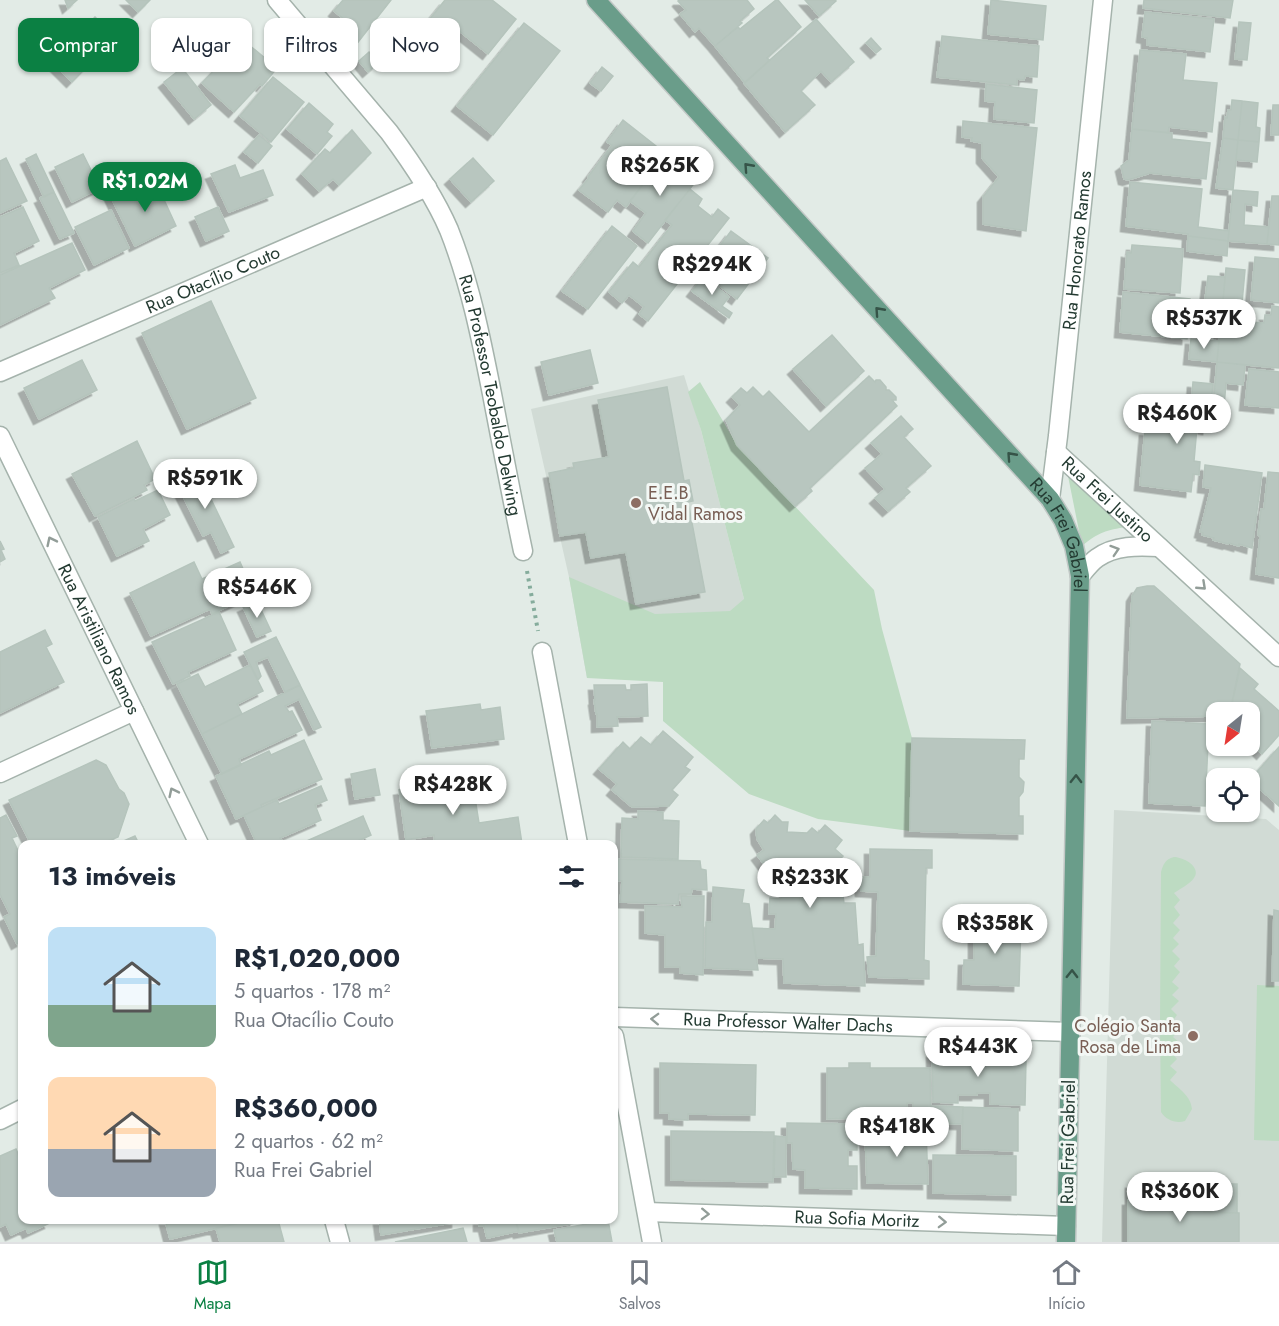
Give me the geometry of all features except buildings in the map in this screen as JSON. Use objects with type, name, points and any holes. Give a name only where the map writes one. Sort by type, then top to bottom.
[{"type":"main road","name":"Rua Frei Gabriel","points":[[596,0],[1050,499],[1063,520],[1074,546],[1080,576],[1066,1234]]},
{"type":"street","name":"Rua Professor Teobaldo Delwing","points":[[277,0],[389,132],[427,187],[448,228],[464,272],[479,328],[523,551]]},
{"type":"street","name":"Rua Honorato Ramos","points":[[1050,499],[1103,0]]},
{"type":"street","name":"Rua Otacílio Couto","points":[[0,372],[427,187]]},
{"type":"street","name":"Rua Aristiliano Ramos","points":[[0,436],[197,840]]},
{"type":"street","name":"Rua Frei Justino","points":[[1056,452],[1279,657]]},
{"type":"street","name":"Rua Frei Justino","points":[[1080,576],[1096,558],[1117,548],[1159,547]]},
{"type":"street","points":[[542,652],[577,840]]},
{"type":"street","points":[[0,773],[134,711]]},
{"type":"street","name":"Rua Professor Walter Dachs","points":[[618,1017],[1071,1032]]},
{"type":"street","points":[[618,1058],[652,1242]]},
{"type":"street","points":[[0,1120],[18,1111]]},
{"type":"street","name":"Rua Sofia Moritz","points":[[646,1212],[1066,1234]]},
{"type":"street","points":[[335,1224],[340,1242]]},
{"type":"path","points":[[523,551],[542,652]]},
{"type":"shaded area","name":"E.E.B Vidal Ramos","points":[[684,375],[701,430],[744,599],[760,677],[587,678],[569,577],[531,409]]},
{"type":"shaded area","name":"Colégio Santa Rosa de Lima","points":[[1114,810],[1206,815],[1206,822],[1260,822],[1260,819],[1266,819],[1279,830],[1279,1242],[1102,1242]]},
{"type":"green space","points":[[700,382],[737,445],[874,590],[882,629],[912,738],[910,831],[818,819],[749,794],[663,721],[663,682],[587,678],[569,577],[655,614],[730,611],[744,599],[701,430],[688,392]]},
{"type":"green space","points":[[1068,476],[1127,527],[1103,532],[1082,546]]},
{"type":"green space","points":[[1174,857],[1190,863],[1196,874],[1190,882],[1174,893],[1180,900],[1174,907],[1180,915],[1173,923],[1180,930],[1173,938],[1179,944],[1172,951],[1180,959],[1174,966],[1180,972],[1172,982],[1179,988],[1172,995],[1179,1001],[1171,1009],[1177,1015],[1172,1022],[1179,1030],[1173,1037],[1179,1042],[1170,1051],[1177,1059],[1170,1066],[1177,1072],[1170,1080],[1187,1096],[1192,1109],[1185,1121],[1178,1122],[1168,1119],[1161,1112],[1161,872],[1166,861]]},
{"type":"green space","points":[[1257,985],[1279,986],[1279,1141],[1254,1140]]},
{"type":"place","name":"E.E.B Vidal Ramos","points":[[636,503]]},
{"type":"place","name":"Colégio Santa Rosa de Lima","points":[[1193,1036]]}]
